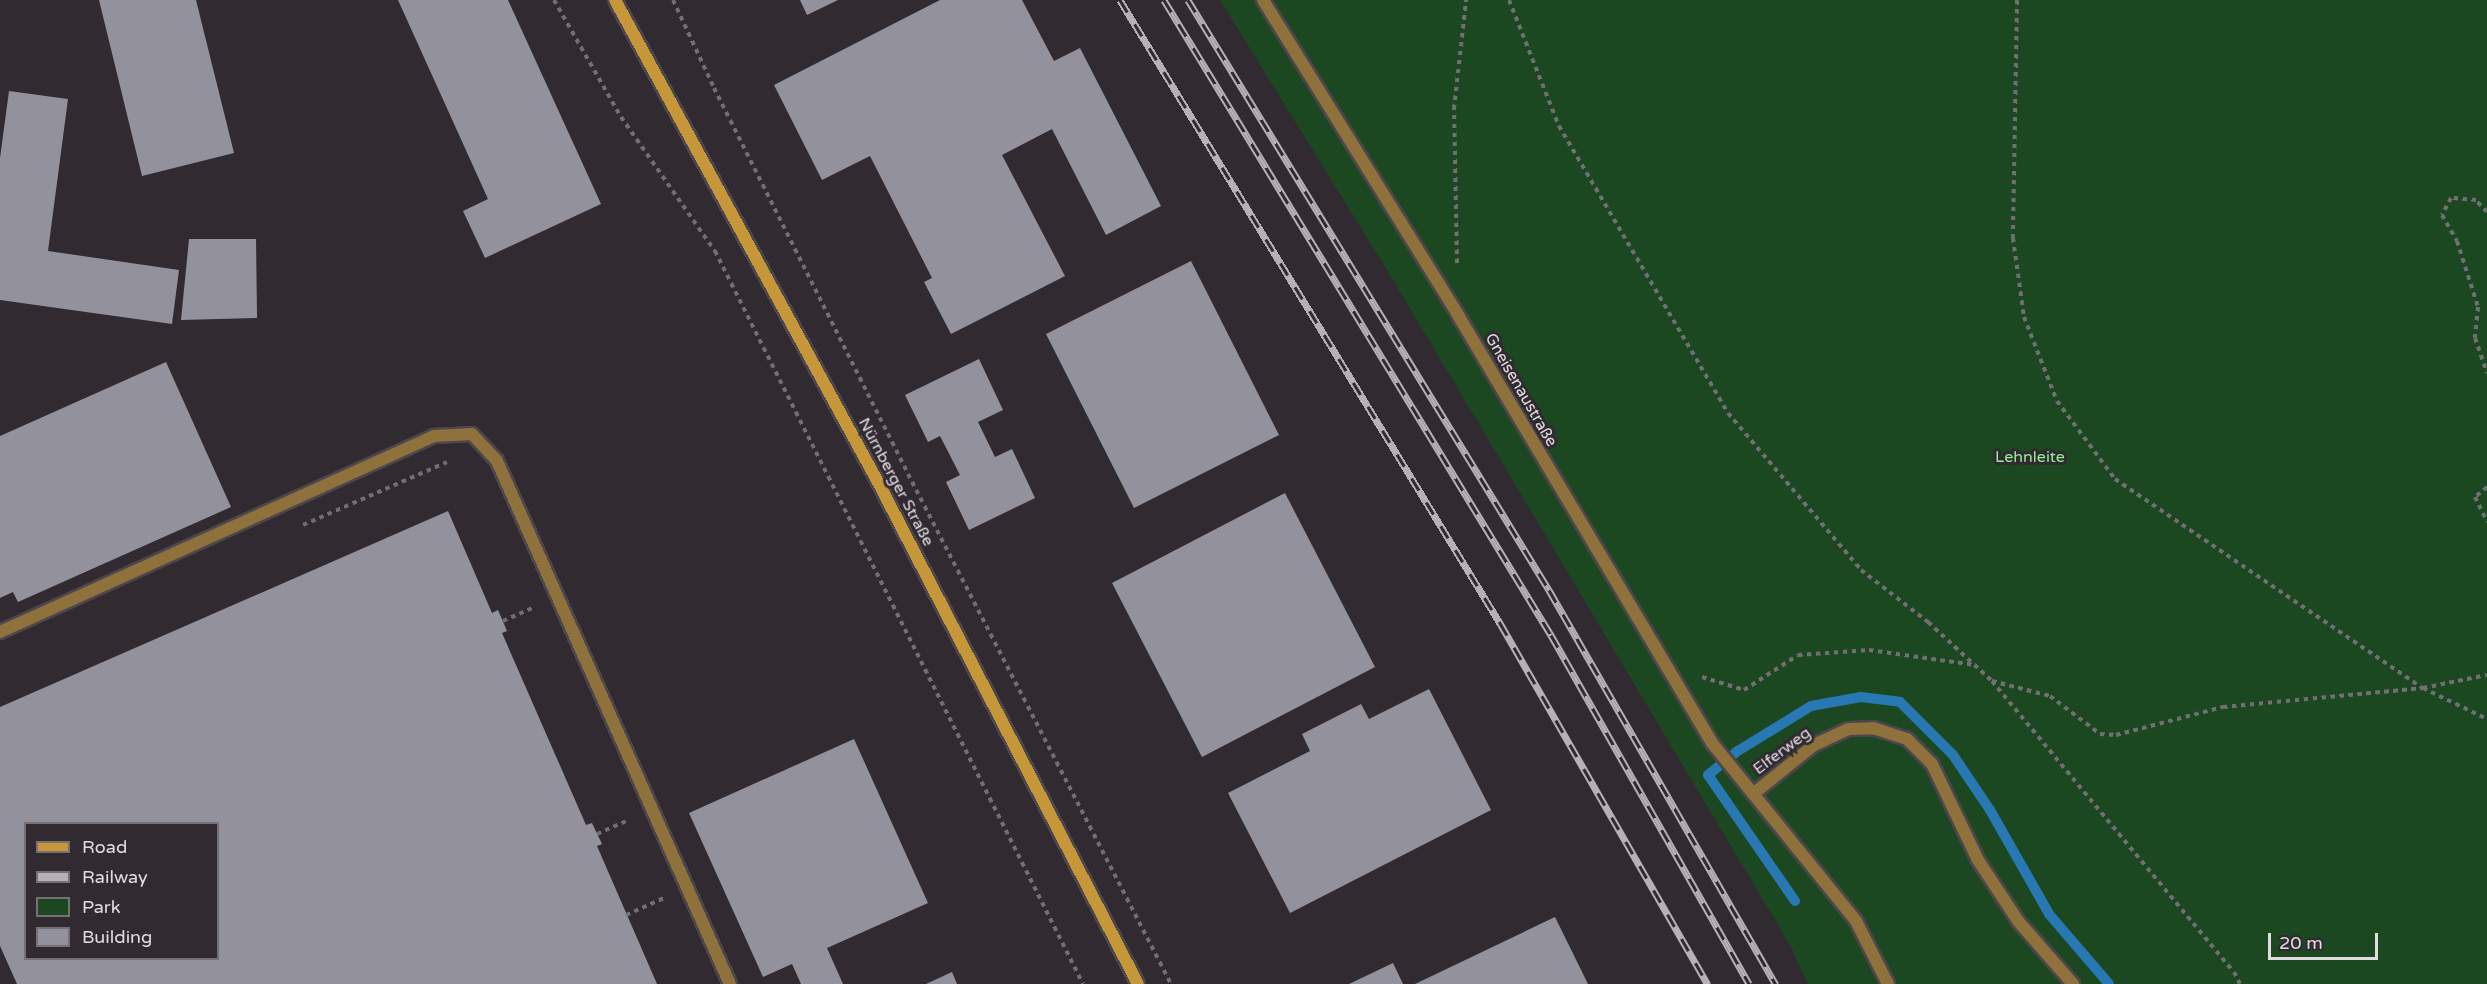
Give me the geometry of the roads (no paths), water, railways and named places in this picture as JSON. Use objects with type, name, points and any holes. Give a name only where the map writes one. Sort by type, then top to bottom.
[{"type":"street","name":"Nürnberger Straße","points":[[615,0],[879,484],[1138,984]]},
{"type":"street","name":"Gneisenaustraße","points":[[1263,0],[1458,315],[1712,743],[1753,794]]},
{"type":"street","points":[[0,632],[434,436],[472,434],[501,472],[730,984]]},
{"type":"street","name":"Elferweg","points":[[1888,984],[1856,921],[1753,794],[1814,745],[1849,729],[1874,728],[1907,739],[1932,764],[1978,860],[2018,921],[2073,984]]},
{"type":"waterway","points":[[1795,901],[1708,775],[1736,752],[1811,706],[1861,697],[1900,702],[1953,755],[1990,810],[2049,914],[2109,984]]},
{"type":"railway","points":[[1120,0],[1500,623],[1708,984]]},
{"type":"railway","points":[[1164,0],[1551,635],[1749,984]]},
{"type":"railway","points":[[1188,0],[1549,590],[1776,984]]},
{"type":"park label","name":"Lehnleite","points":[[2030,457]]}]
